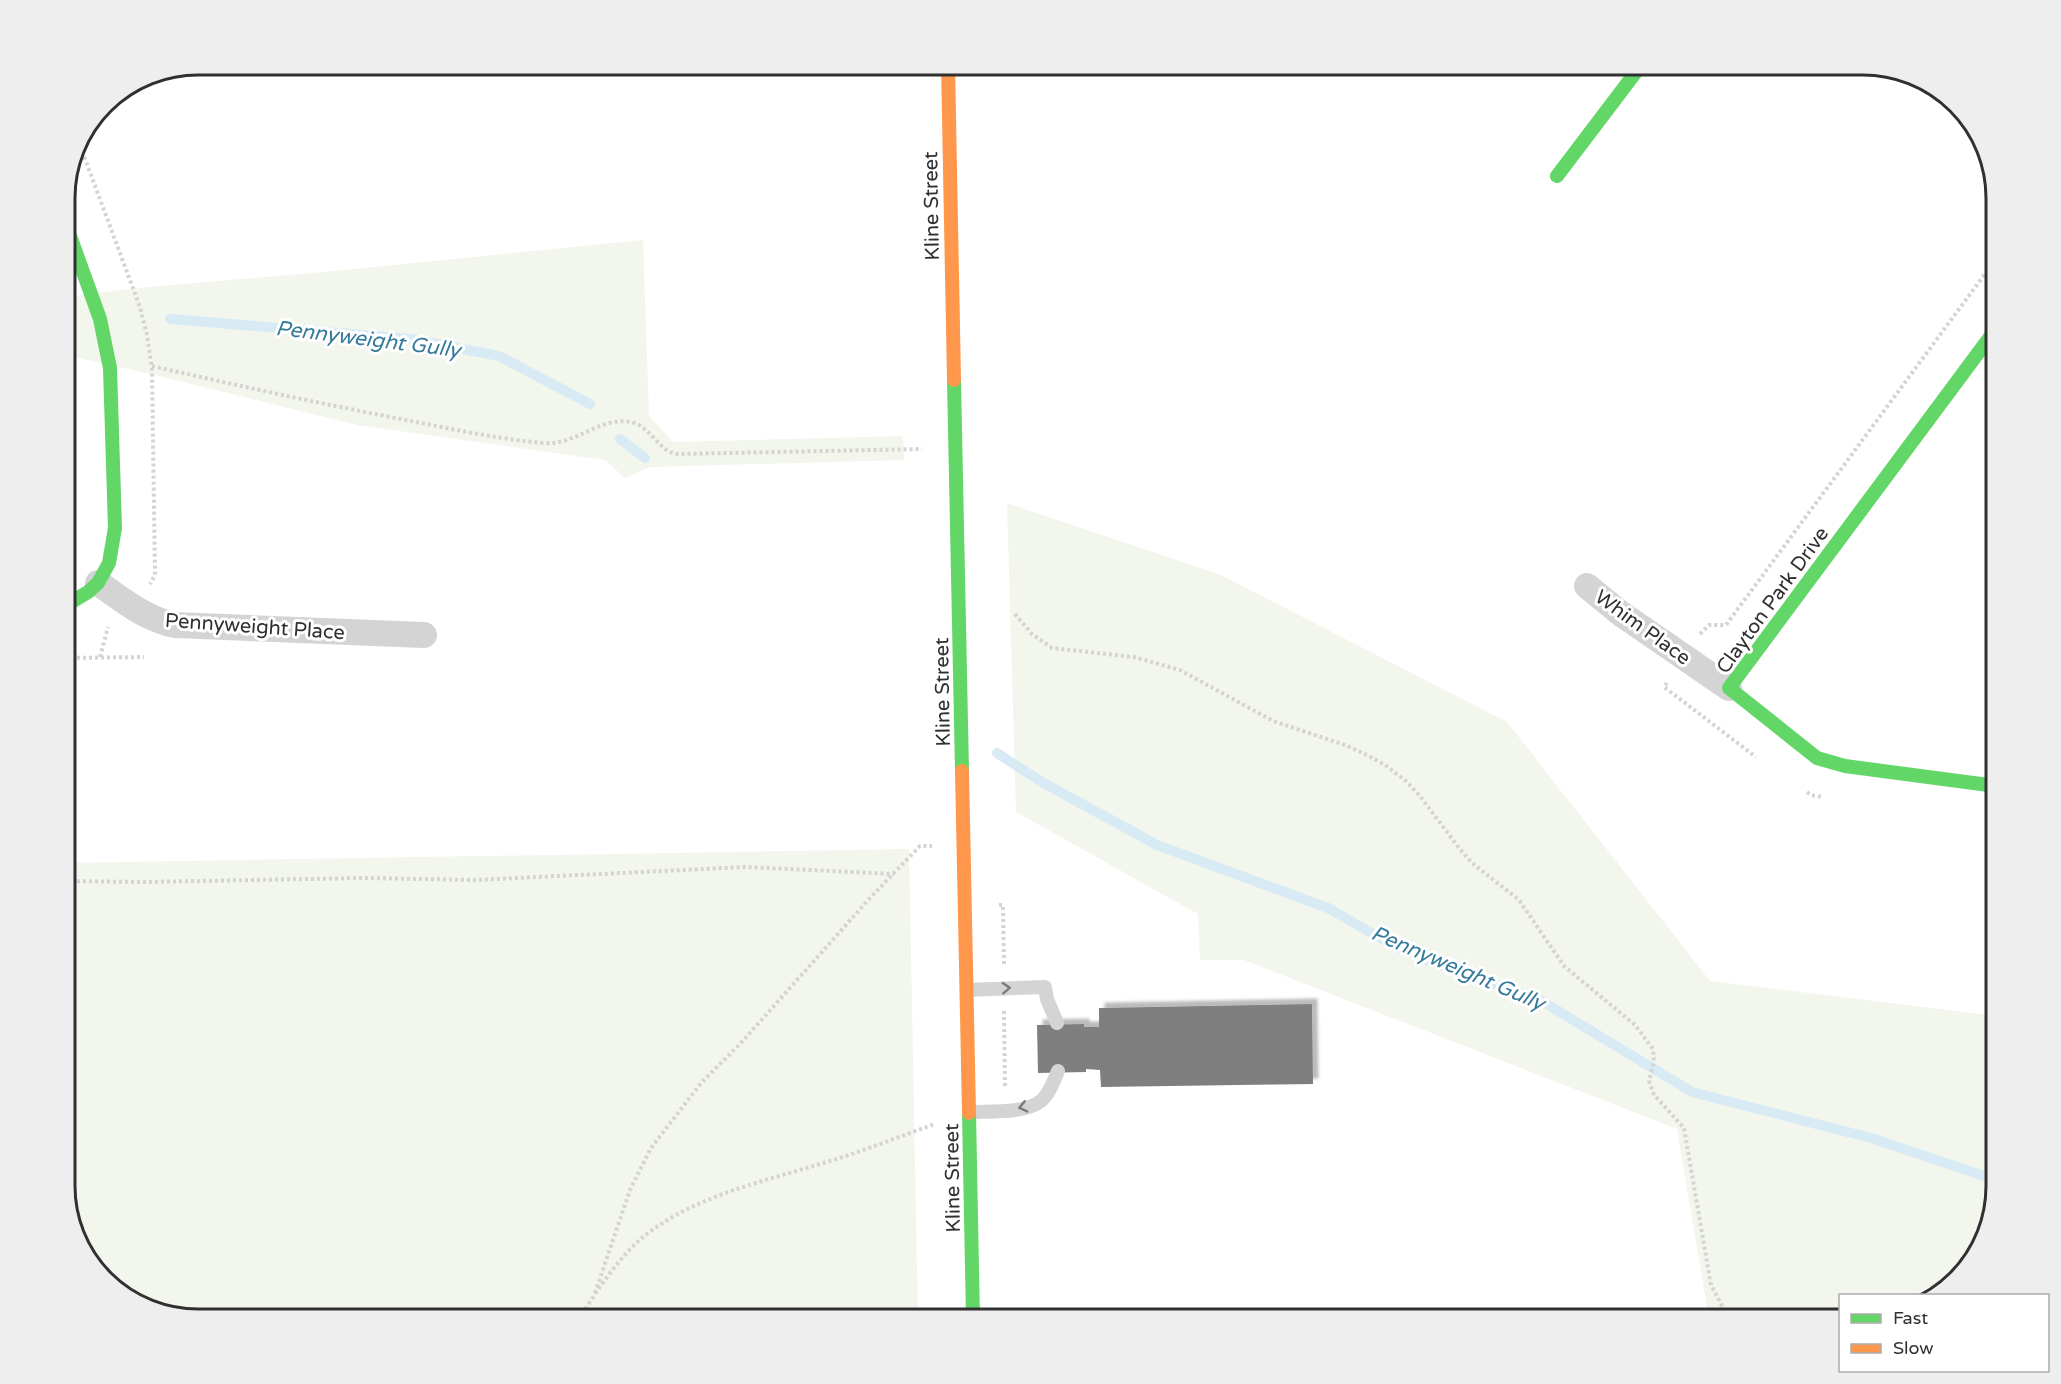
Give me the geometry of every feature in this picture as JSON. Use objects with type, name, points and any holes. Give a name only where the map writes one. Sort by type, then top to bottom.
[{"type":"street","name":"Kline Street","points":[[948,75],[973,1309]]},
{"type":"street","points":[[1557,176],[1634,75]]},
{"type":"street","points":[[75,250],[100,319],[112,382],[114,535],[109,563],[98,582],[75,600]]},
{"type":"street","name":"Clayton Park Drive","points":[[1986,342],[1729,688],[1807,751],[1827,761],[1845,766],[1986,785]]},
{"type":"street","name":"Pennyweight Place","points":[[98,582],[138,611],[156,620],[175,625],[424,635]]},
{"type":"street","name":"Whim Place","points":[[1587,585],[1620,613],[1729,688]]},
{"type":"lane","points":[[967,990],[1045,987],[1047,999],[1057,1023]]},
{"type":"lane","points":[[970,1112],[1019,1109],[1033,1105],[1044,1098],[1058,1071]]},
{"type":"path","points":[[1684,657],[1703,628],[1709,625],[1726,624],[1986,273]]},
{"type":"path","points":[[152,366],[298,399],[541,443],[560,443],[608,424],[627,422],[644,428],[667,451],[678,454],[956,448]]},
{"type":"path","points":[[1015,614],[1032,634],[1053,648],[1134,657],[1180,670],[1273,721],[1345,745],[1385,765],[1420,796],[1472,862],[1518,900],[1564,966],[1635,1024],[1653,1049],[1649,1081],[1654,1095],[1684,1128],[1711,1285],[1723,1309]]},
{"type":"path","points":[[75,658],[144,657]]},
{"type":"path","points":[[596,1293],[630,1190],[651,1148],[701,1083],[740,1044],[870,898],[920,846],[964,847]]},
{"type":"path","points":[[75,880],[141,882],[366,878],[475,880],[746,867],[894,874]]},
{"type":"path","points":[[586,1309],[596,1293],[642,1238],[677,1214],[712,1198],[827,1162],[970,1112]]},
{"type":"shaded area","points":[[643,240],[649,416],[673,442],[903,436],[904,460],[650,467],[625,478],[605,460],[357,425],[75,357],[75,296],[137,288]]},
{"type":"shaded area","points":[[1007,503],[1221,575],[1507,722],[1710,981],[1986,1015],[1986,1194],[1984,1210],[1973,1240],[1955,1267],[1938,1283],[1920,1294],[1839,1294],[1839,1309],[1707,1309],[1677,1129],[1244,960],[1200,960],[1198,914],[1016,812]]},
{"type":"shaded area","points":[[909,849],[918,1309],[198,1309],[166,1305],[144,1296],[117,1278],[101,1261],[84,1233],[77,1210],[75,1194],[75,863]]},
{"type":"building","points":[[1312,1004],[1313,1084],[1101,1087],[1100,1070],[1038,1073],[1037,1025],[1084,1024],[1084,1027],[1099,1027],[1099,1008]]},
{"type":"waterway","name":"Pennyweight Gully","points":[[170,319],[411,339],[499,356],[590,404]]},
{"type":"waterway","name":"Pennyweight Gully","points":[[620,439],[645,458]]},
{"type":"waterway","name":"Pennyweight Gully","points":[[997,753],[1040,781],[1157,845],[1328,908],[1394,946],[1429,961],[1540,1000],[1692,1092],[1871,1138],[1986,1177]]},
{"type":"traffic: fast","points":[[1557,176],[1634,75]]},
{"type":"traffic: fast","points":[[75,250],[100,319],[110,368],[115,528],[109,563],[98,583],[75,600]]},
{"type":"traffic: fast","points":[[1986,342],[1729,688],[1817,758],[1845,766],[1986,785]]},
{"type":"traffic: fast","points":[[954,380],[962,771]]},
{"type":"traffic: fast","points":[[969,1113],[973,1309]]},
{"type":"traffic: slow","points":[[948,75],[954,380]]},
{"type":"traffic: slow","points":[[962,771],[969,1113]]}]
